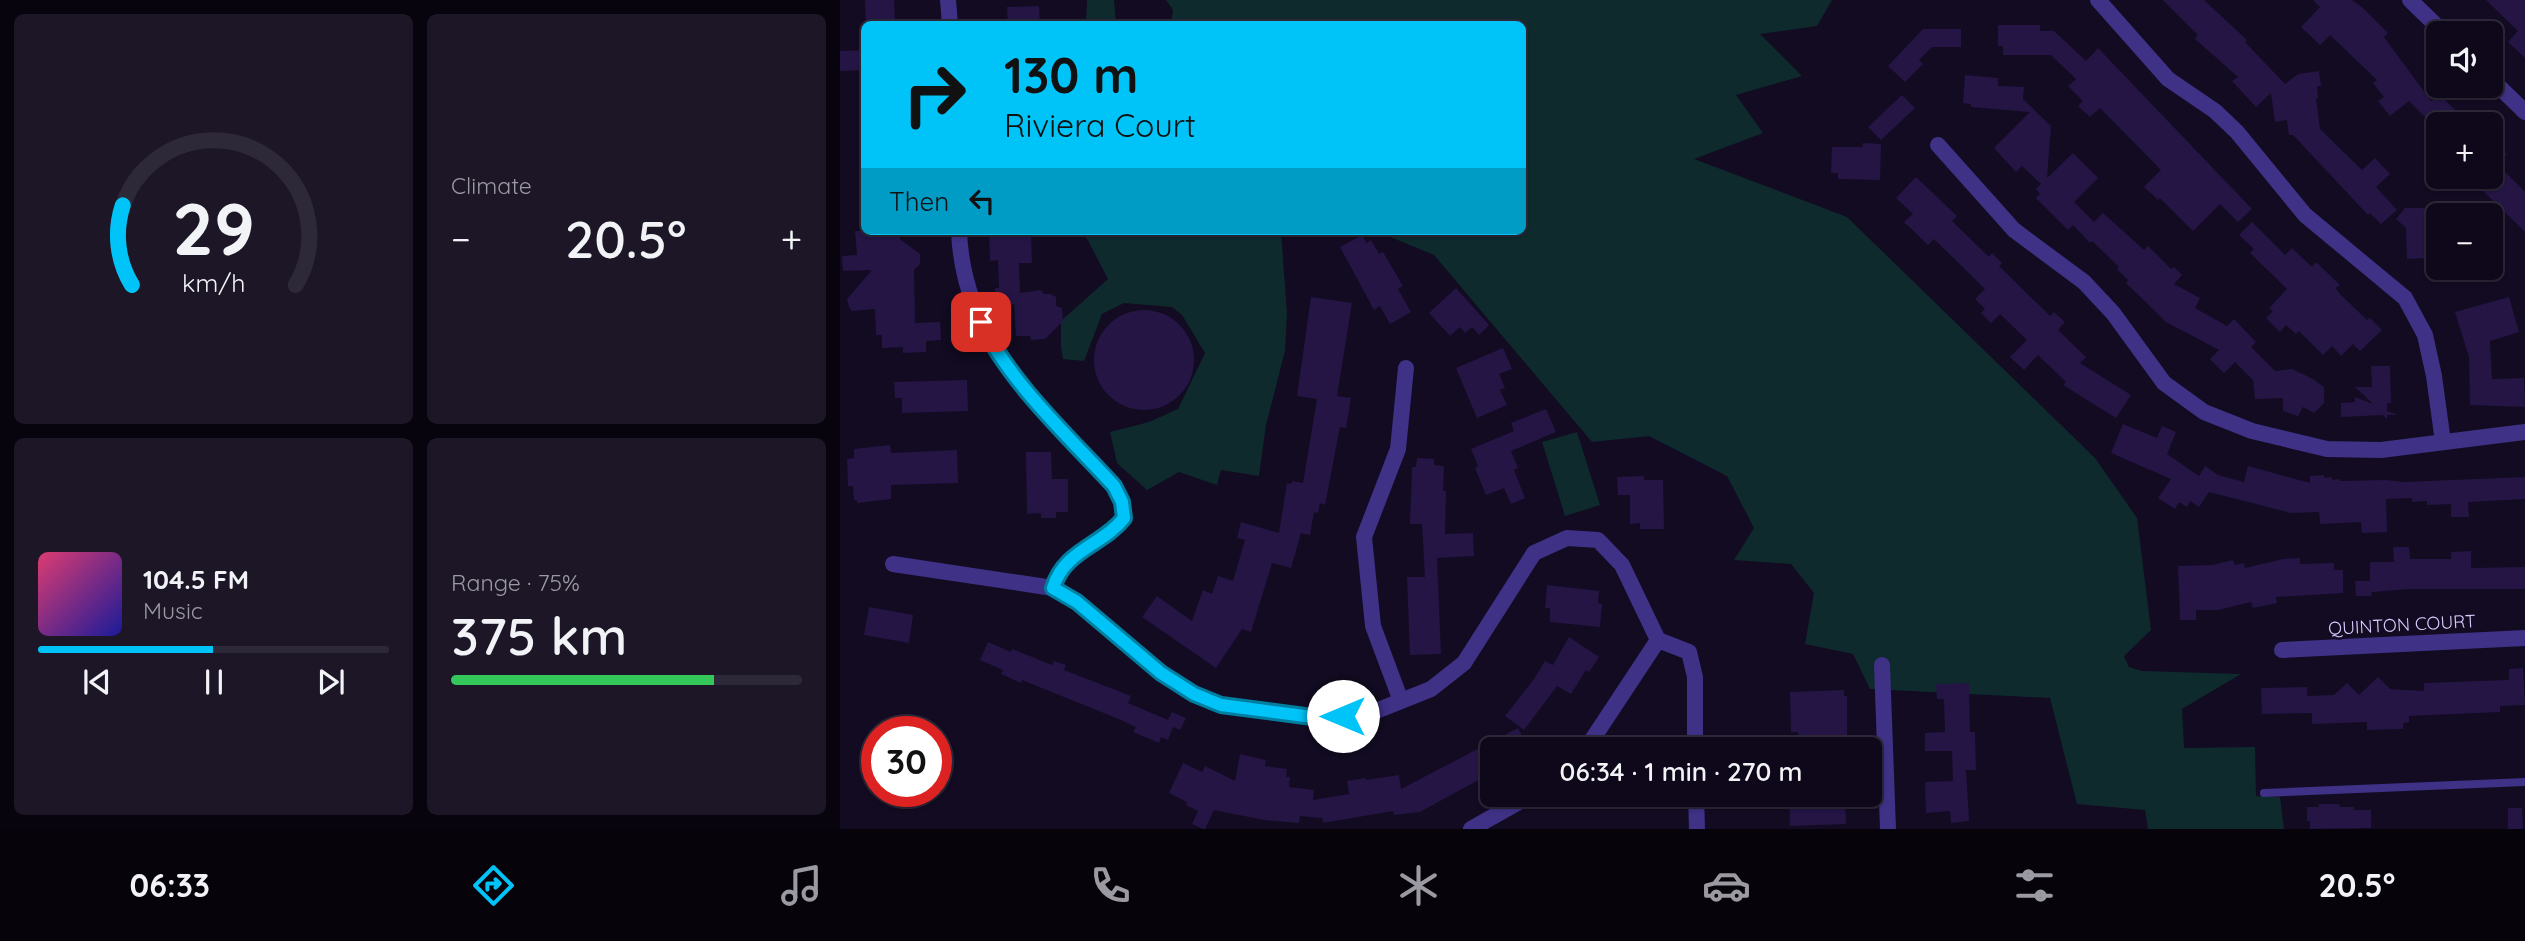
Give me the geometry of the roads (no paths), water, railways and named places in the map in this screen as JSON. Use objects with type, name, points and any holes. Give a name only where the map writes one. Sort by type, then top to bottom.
[{"type":"street","points":[[948,0],[950,21]]},
{"type":"street","points":[[2098,0],[2168,79],[2215,111],[2237,132],[2305,215],[2405,298],[2425,335],[2443,442]]},
{"type":"street","points":[[2410,0],[2432,21]]},
{"type":"street","points":[[2503,91],[2525,112]]},
{"type":"street","points":[[1938,145],[2014,230],[2084,282],[2113,313],[2165,383],[2204,412],[2252,431],[2327,449],[2381,450],[2525,432]]},
{"type":"street","points":[[959,235],[960,253],[972,304],[989,340],[1009,370],[1114,486],[1122,502],[1124,518],[1115,530],[1081,550],[1057,576],[1053,588]]},
{"type":"street","points":[[1401,701],[1373,626],[1364,537],[1398,449],[1406,368]]},
{"type":"street","points":[[893,564],[1053,588],[1077,602],[1161,673],[1194,694],[1221,705],[1320,718],[1366,715],[1431,689],[1464,663],[1534,553],[1567,538],[1598,540],[1622,565],[1658,640],[1689,652],[1695,677],[1695,737]]},
{"type":"street","name":"QUINTON COURT","points":[[2282,650],[2525,638]]},
{"type":"street","points":[[1594,737],[1658,640]]},
{"type":"street","points":[[1882,664],[1888,829]]},
{"type":"street","points":[[1471,829],[1510,807]]},
{"type":"street","points":[[1696,807],[1697,829]]},
{"type":"lane","points":[[2264,793],[2525,782]]}]
